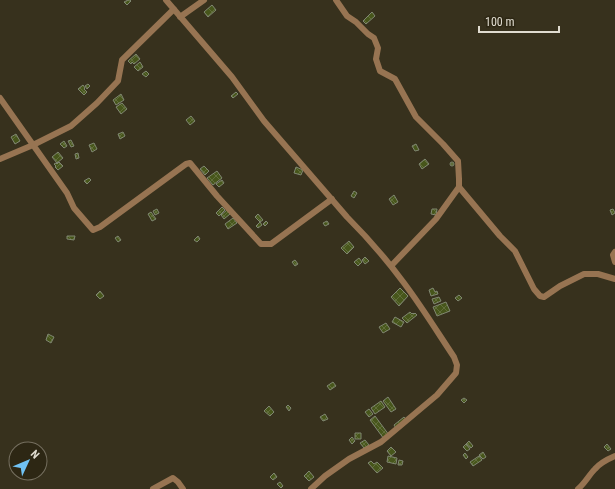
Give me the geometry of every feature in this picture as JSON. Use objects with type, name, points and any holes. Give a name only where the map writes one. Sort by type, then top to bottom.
[{"type":"street","points":[[166,0],[232,77],[264,121],[391,266],[405,284],[454,357],[457,365],[456,373],[437,396],[381,442],[349,459],[325,476],[311,489]]},
{"type":"street","points":[[180,17],[204,0]]},
{"type":"street","points":[[336,0],[347,16],[374,38],[378,48],[376,59],[380,71],[395,79],[416,117],[458,161],[459,187],[500,236],[515,251],[534,289],[540,296],[544,297],[560,286],[584,274],[598,274],[615,279]]},
{"type":"street","points":[[0,159],[33,145],[71,126],[97,103],[118,81],[122,60],[174,9]]},
{"type":"street","points":[[0,98],[67,193],[74,208],[93,230],[100,227],[186,164],[190,163],[217,196],[261,244],[271,244],[332,199]]},
{"type":"street","points":[[391,266],[436,219],[459,187]]},
{"type":"street","points":[[615,252],[613,255],[615,262]]},
{"type":"street","points":[[578,489],[584,484],[596,468],[615,456]]},
{"type":"street","points":[[153,489],[173,478],[183,489]]},
{"type":"building","points":[[128,0],[131,1],[127,5],[124,2]]},
{"type":"building","points":[[212,5],[216,10],[208,17],[204,12]]},
{"type":"building","points":[[372,12],[375,16],[366,24],[363,21]]},
{"type":"building","points":[[136,54],[140,59],[134,64],[132,62],[131,64],[128,61]]},
{"type":"building","points":[[140,62],[143,67],[138,71],[134,67]]},
{"type":"building","points":[[146,71],[149,74],[146,77],[142,74]]},
{"type":"building","points":[[88,84],[90,86],[87,89],[85,86]]},
{"type":"building","points":[[83,85],[87,92],[84,95],[78,89]]},
{"type":"building","points":[[236,92],[238,94],[233,98],[231,96]]},
{"type":"building","points":[[121,94],[124,100],[116,105],[113,100]]},
{"type":"building","points":[[122,103],[127,109],[121,114],[116,107]]},
{"type":"building","points":[[191,116],[195,121],[190,125],[186,120]]},
{"type":"building","points":[[123,132],[125,136],[120,139],[118,134]]},
{"type":"building","points":[[16,134],[20,141],[15,144],[11,137]]},
{"type":"building","points":[[71,140],[74,146],[71,147],[68,141]]},
{"type":"building","points":[[64,141],[67,146],[64,148],[60,144]]},
{"type":"building","points":[[94,143],[97,149],[92,152],[89,145]]},
{"type":"building","points":[[416,144],[419,150],[415,151],[412,146]]},
{"type":"building","points":[[58,152],[63,158],[57,163],[52,157]]},
{"type":"building","points":[[78,153],[79,158],[76,159],[75,154]]},
{"type":"building","points":[[425,159],[429,164],[422,169],[419,164]]},
{"type":"building","points":[[59,162],[63,166],[58,170],[54,164]]},
{"type":"building","points":[[450,162],[454,162],[454,166],[450,166]]},
{"type":"building","points":[[204,166],[209,171],[205,175],[200,169]]},
{"type":"building","points":[[296,167],[303,170],[301,175],[294,173]]},
{"type":"building","points":[[217,171],[222,178],[213,185],[207,178]]},
{"type":"building","points":[[89,178],[91,180],[87,184],[84,181]]},
{"type":"building","points":[[222,180],[224,183],[219,187],[216,184]]},
{"type":"building","points":[[354,191],[357,193],[354,198],[351,196]]},
{"type":"building","points":[[394,195],[398,202],[393,205],[389,199]]},
{"type":"building","points":[[222,207],[225,210],[219,216],[216,213]]},
{"type":"building","points":[[157,209],[159,213],[155,215],[153,211]]},
{"type":"building","points":[[432,209],[437,209],[436,215],[431,214]]},
{"type":"building","points":[[613,209],[615,213],[612,215],[610,210]]},
{"type":"building","points":[[227,210],[230,214],[224,219],[221,215]]},
{"type":"building","points":[[151,212],[156,219],[152,221],[148,214]]},
{"type":"building","points":[[258,214],[263,220],[260,222],[255,217]]},
{"type":"building","points":[[233,218],[237,223],[228,229],[225,224]]},
{"type":"building","points":[[266,221],[268,223],[265,226],[263,224]]},
{"type":"building","points":[[327,221],[329,224],[325,226],[323,223]]},
{"type":"building","points":[[260,222],[262,225],[258,228],[256,226]]},
{"type":"building","points":[[67,236],[75,236],[74,240],[67,239]]},
{"type":"building","points":[[118,236],[121,240],[118,242],[115,238]]},
{"type":"building","points":[[198,236],[200,239],[197,242],[194,240]]},
{"type":"building","points":[[349,241],[354,247],[347,254],[341,248]]},
{"type":"building","points":[[365,257],[369,261],[365,264],[362,260]]},
{"type":"building","points":[[359,258],[362,262],[358,266],[354,262]]},
{"type":"building","points":[[295,260],[298,264],[295,266],[292,262]]},
{"type":"building","points":[[400,288],[408,296],[399,306],[391,297]]},
{"type":"building","points":[[433,288],[438,294],[431,296],[429,290]]},
{"type":"building","points":[[100,291],[104,296],[100,299],[96,295]]},
{"type":"building","points":[[459,295],[462,298],[458,301],[455,298]]},
{"type":"building","points":[[439,297],[441,301],[434,304],[432,299]]},
{"type":"building","points":[[446,302],[450,311],[437,316],[433,307]]},
{"type":"building","points":[[410,312],[417,315],[407,323],[402,318]]},
{"type":"building","points":[[395,317],[404,322],[401,327],[392,322]]},
{"type":"building","points":[[386,323],[390,329],[383,333],[379,327]]},
{"type":"building","points":[[48,334],[54,337],[51,343],[46,340]]},
{"type":"building","points":[[333,382],[336,386],[330,390],[327,386]]},
{"type":"building","points":[[388,397],[396,409],[391,412],[383,401]]},
{"type":"building","points":[[464,398],[467,400],[464,403],[461,400]]},
{"type":"building","points":[[381,401],[385,407],[375,414],[371,408]]},
{"type":"building","points":[[288,405],[291,408],[289,411],[286,407]]},
{"type":"building","points":[[269,406],[274,412],[270,416],[264,411]]},
{"type":"building","points":[[369,409],[373,414],[369,417],[365,412]]},
{"type":"building","points":[[325,414],[328,419],[323,421],[320,417]]},
{"type":"building","points":[[375,416],[389,435],[384,439],[370,420]]},
{"type":"building","points":[[404,417],[408,422],[397,430],[394,425]]},
{"type":"building","points":[[355,433],[361,433],[361,439],[355,439]]},
{"type":"building","points":[[352,437],[355,441],[352,444],[349,440]]},
{"type":"building","points":[[365,440],[369,445],[364,448],[360,443]]},
{"type":"building","points":[[469,441],[473,446],[471,448],[466,444]]},
{"type":"building","points":[[466,444],[470,449],[467,451],[463,447]]},
{"type":"building","points":[[607,444],[611,449],[608,451],[604,447]]},
{"type":"building","points":[[391,447],[396,452],[391,456],[387,451]]},
{"type":"building","points":[[483,452],[486,457],[483,459],[479,455]]},
{"type":"building","points":[[465,453],[468,457],[466,459],[463,455]]},
{"type":"building","points":[[388,456],[397,458],[396,464],[387,462]]},
{"type":"building","points":[[479,456],[482,460],[473,466],[470,462]]},
{"type":"building","points":[[399,460],[403,461],[402,465],[398,465]]},
{"type":"building","points":[[371,461],[374,464],[377,462],[383,468],[377,473],[368,463]]},
{"type":"building","points":[[309,471],[314,477],[309,481],[304,476]]},
{"type":"building","points":[[274,473],[277,477],[273,480],[270,477]]},
{"type":"building","points":[[280,482],[283,486],[281,488],[277,484]]}]
